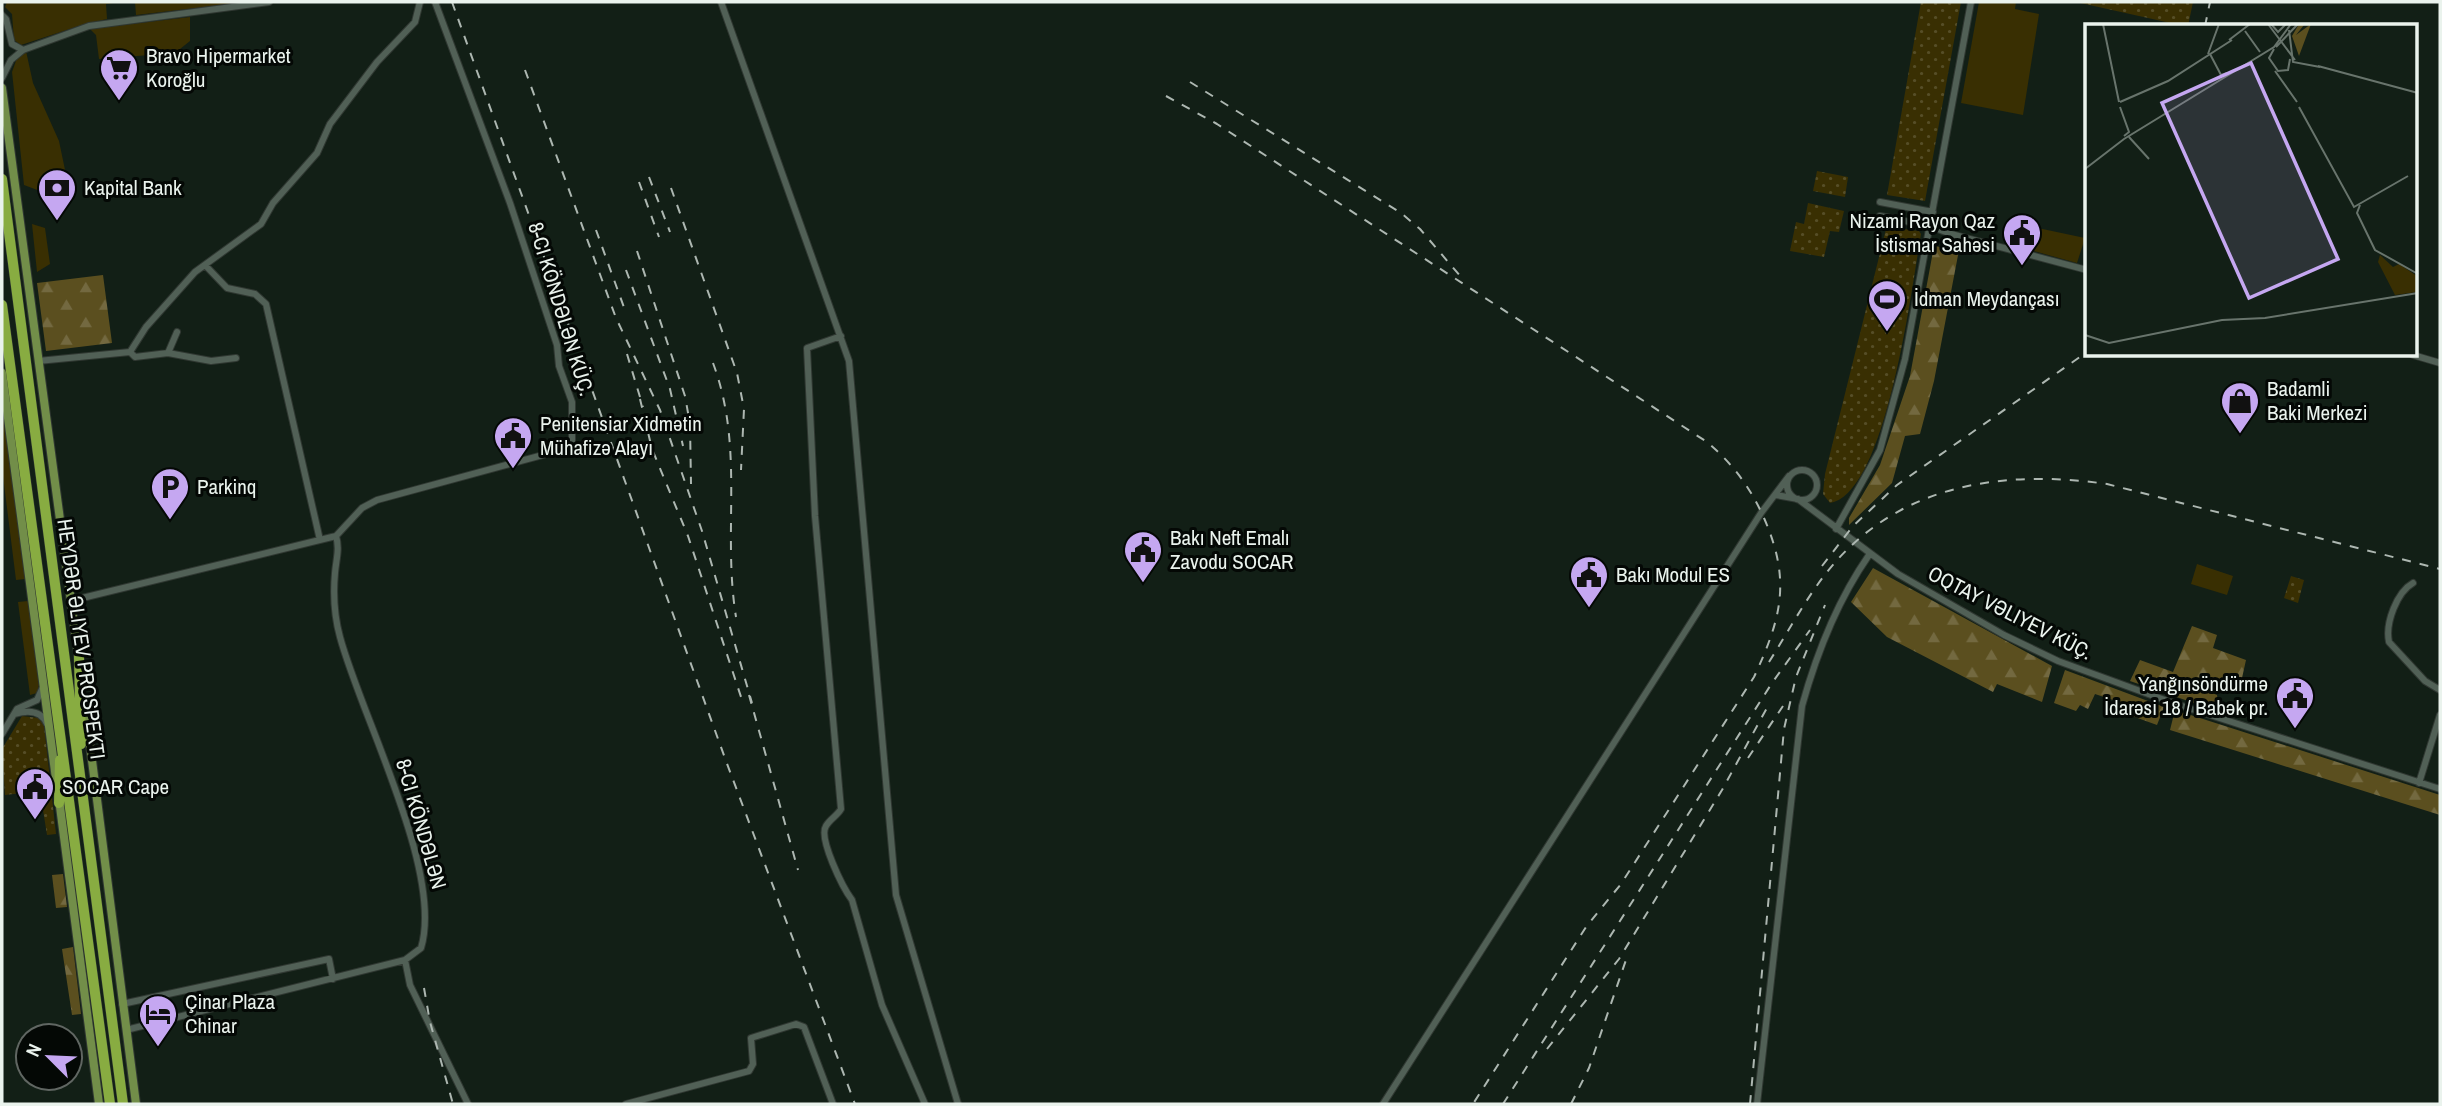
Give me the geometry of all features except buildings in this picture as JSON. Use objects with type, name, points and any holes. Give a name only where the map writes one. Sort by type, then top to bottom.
[{"type":"highway","name":"HEYDƏR ƏLIYEV PROSPEKTI","points":[[2,179],[123,1104]]},
{"type":"highway","name":"HEYDƏR ƏLIYEV PROSPEKTI","points":[[2,305],[110,1104]]},
{"type":"highway","points":[[79,657],[83,793]]},
{"type":"highway","points":[[60,721],[60,803]]},
{"type":"main road","points":[[2,88],[136,1104]]},
{"type":"main road","points":[[2,373],[99,1104]]},
{"type":"main road","points":[[2,386],[5,396]]},
{"type":"street","points":[[2,78],[11,60],[23,50],[102,23],[269,2]]},
{"type":"street","points":[[130,352],[146,327],[177,289],[261,224],[273,203],[317,153],[330,124],[377,62],[415,22],[420,2]]},
{"type":"street","name":"8-CI KÖNDƏLƏN KÜÇ.","points":[[336,536],[371,502],[415,487],[565,449],[573,438],[572,402],[559,366],[557,345],[510,203],[435,2]]},
{"type":"street","points":[[721,2],[841,336],[852,382],[896,895],[957,1104]]},
{"type":"street","points":[[1836,529],[1877,457],[1908,349],[1971,2]]},
{"type":"street","points":[[2,15],[6,19],[12,44],[23,50]]},
{"type":"street","points":[[1880,202],[1933,212]]},
{"type":"street","points":[[1880,216],[1930,226],[2085,269]]},
{"type":"street","points":[[205,265],[227,288],[255,293],[267,304],[320,540]]},
{"type":"street","points":[[168,353],[177,332]]},
{"type":"street","points":[[841,336],[807,348],[815,516],[841,809],[825,827],[823,838],[844,890],[852,900],[882,1005],[925,1104]]},
{"type":"street","points":[[38,361],[130,352]]},
{"type":"street","points":[[130,352],[135,357],[168,353],[211,361],[236,358]]},
{"type":"street","points":[[2418,356],[2440,363]]},
{"type":"street","points":[[1383,1104],[1776,495],[1789,476],[1805,470],[1817,482],[1810,498],[1776,495]]},
{"type":"street","points":[[1789,476],[1789,492],[1798,499]]},
{"type":"street","name":"OQTAY VƏLIYEV KÜÇ.","points":[[1798,499],[1869,555],[1953,606],[2058,661],[2160,699],[2440,789]]},
{"type":"street","points":[[70,601],[336,536]]},
{"type":"street","name":"8-CI KÖNDƏLƏN","points":[[336,536],[334,603],[340,638],[363,709],[390,773],[424,895],[427,921],[421,948],[405,960]]},
{"type":"street","points":[[1756,1104],[1802,706],[1836,610],[1869,555]]},
{"type":"street","points":[[2413,583],[2401,592],[2389,627],[2389,642],[2426,681],[2440,690]]},
{"type":"street","points":[[2,734],[21,707],[40,698],[43,677]]},
{"type":"street","points":[[13,715],[37,713],[46,720],[50,732]]},
{"type":"street","points":[[2419,783],[2440,715]]},
{"type":"street","points":[[122,1004],[329,959],[333,979]]},
{"type":"street","points":[[126,1030],[405,960],[410,985],[468,1104]]},
{"type":"street","points":[[626,1104],[749,1071],[753,1064],[751,1038],[796,1024],[804,1027],[833,1104]]},
{"type":"shaded area","points":[[7,2],[120,2],[106,4],[107,19],[21,45],[14,40],[12,14],[5,7]]},
{"type":"shaded area","points":[[135,2],[248,2],[136,15]]},
{"type":"shaded area","points":[[1921,2],[1961,2],[1925,201],[1887,195]]},
{"type":"shaded area","points":[[1979,2],[2016,2],[2015,9],[2039,14],[2023,115],[1961,103]]},
{"type":"shaded area","points":[[2076,2],[2193,2],[2188,24],[2175,24]]},
{"type":"shaded area","points":[[190,17],[190,41],[175,53],[99,59],[96,35],[90,29]]},
{"type":"shaded area","points":[[26,51],[33,83],[59,141],[69,189],[40,191],[24,185],[12,72],[17,58]]},
{"type":"shaded area","points":[[1817,171],[1848,177],[1845,197],[1813,191]]},
{"type":"shaded area","points":[[1808,203],[1844,211],[1839,232],[1830,231],[1824,257],[1790,251],[1796,222],[1804,224]]},
{"type":"shaded area","points":[[2015,223],[2085,238],[2077,263],[2012,245]]},
{"type":"shaded area","points":[[32,224],[45,228],[50,264],[37,272]]},
{"type":"shaded area","points":[[1889,227],[1919,231],[1921,234],[1894,384],[1867,464],[1850,491],[1830,503],[1823,494],[1825,474],[1886,229]]},
{"type":"shaded area","points":[[2,401],[25,579],[16,580],[2,468]]},
{"type":"shaded area","points":[[2197,564],[2233,576],[2227,595],[2191,584]]},
{"type":"shaded area","points":[[2291,576],[2304,580],[2298,603],[2284,598]]},
{"type":"shaded area","points":[[28,601],[39,685],[37,693],[30,695],[18,602]]},
{"type":"shaded area","points":[[22,716],[39,718],[44,725],[56,834],[47,835],[40,791],[5,795],[2,749]]},
{"type":"green space","points":[[1934,246],[1959,250],[1934,381],[1920,434],[1905,436],[1892,483],[1849,525],[1849,518],[1880,465],[1910,376]]},
{"type":"green space","points":[[103,275],[112,343],[46,351],[37,283]]},
{"type":"green space","points":[[1873,568],[2052,666],[2042,702],[1997,684],[1993,692],[1887,637],[1851,602]]},
{"type":"green space","points":[[2192,626],[2217,635],[2213,648],[2246,660],[2240,687],[2208,677],[2203,689],[2217,695],[2218,703],[2226,708],[2223,713],[2130,681],[2140,660],[2173,672]]},
{"type":"green space","points":[[2065,670],[2164,707],[2157,725],[2118,711],[2122,703],[2095,694],[2088,709],[2080,705],[2076,711],[2054,703]]},
{"type":"green space","points":[[2175,710],[2440,795],[2440,815],[2170,730]]},
{"type":"green space","points":[[63,874],[67,907],[56,908],[52,875]]},
{"type":"green space","points":[[73,947],[81,1014],[72,1015],[62,949]]},
{"type":"railway","points":[[452,2],[726,761],[855,1104]]},
{"type":"railway","points":[[2205,24],[2210,2]]},
{"type":"railway","points":[[525,70],[616,318],[660,410],[702,531],[752,703]]},
{"type":"railway","points":[[1190,82],[1401,213],[1420,229],[1461,277]]},
{"type":"railway","points":[[1166,96],[1217,124],[1707,442],[1747,486],[1772,540],[1778,561],[1780,598],[1771,636],[1754,677],[1621,884],[1586,927],[1473,1104]]},
{"type":"railway","points":[[649,177],[670,232]]},
{"type":"railway","points":[[639,182],[659,237]]},
{"type":"railway","points":[[671,188],[737,373],[744,409],[741,470]]},
{"type":"railway","points":[[596,230],[626,313]]},
{"type":"railway","points":[[637,251],[685,396],[690,424],[691,484]]},
{"type":"railway","points":[[626,270],[670,389],[683,446]]},
{"type":"railway","points":[[1822,566],[1853,526],[1897,485],[2085,353]]},
{"type":"railway","points":[[627,354],[643,407]]},
{"type":"railway","points":[[713,363],[723,395],[731,458],[732,585],[736,617]]},
{"type":"railway","points":[[640,399],[652,449],[688,536],[743,703]]},
{"type":"railway","points":[[1769,662],[1819,583],[1855,542],[1886,519],[1919,502],[1954,489],[1991,482],[2029,479],[2107,484],[2440,569]]},
{"type":"railway","points":[[1750,1104],[1784,729],[1796,677],[1825,605]]},
{"type":"railway","points":[[1503,1104],[1772,683],[1810,630]]},
{"type":"railway","points":[[749,695],[798,870]]},
{"type":"railway","points":[[1547,1049],[1619,959],[1722,790],[1768,706]]},
{"type":"railway","points":[[1748,758],[1783,706]]},
{"type":"railway","points":[[1571,1104],[1589,1068],[1628,954]]},
{"type":"railway","points":[[424,988],[430,1022],[453,1104]]},
{"type":"place","name":"Bravo Hipermarket Koroğlu","points":[[119,102]]},
{"type":"place","name":"Kapital Bank","points":[[57,222]]},
{"type":"place","name":"Nizami Rayon Qaz İstismar Sahəsi","points":[[2022,267]]},
{"type":"place","name":"İdman Meydançası","points":[[1887,333]]},
{"type":"place","name":"Badamli Baki Merkezi","points":[[2240,435]]},
{"type":"place","name":"Penitensiar Xidmətin Mühafizə Alayı","points":[[513,470]]},
{"type":"place","name":"Parkinq","points":[[170,521]]},
{"type":"place","name":"Bakı Neft Emalı Zavodu SOCAR","points":[[1143,584]]},
{"type":"place","name":"Bakı Modul ES","points":[[1589,609]]},
{"type":"place","name":"Yanğınsöndürmə İdarəsi 18 / Babək pr.","points":[[2295,730]]},
{"type":"place","name":"SOCAR Cape","points":[[35,821]]},
{"type":"place","name":"Çinar Plaza Chinar","points":[[158,1048]]}]
